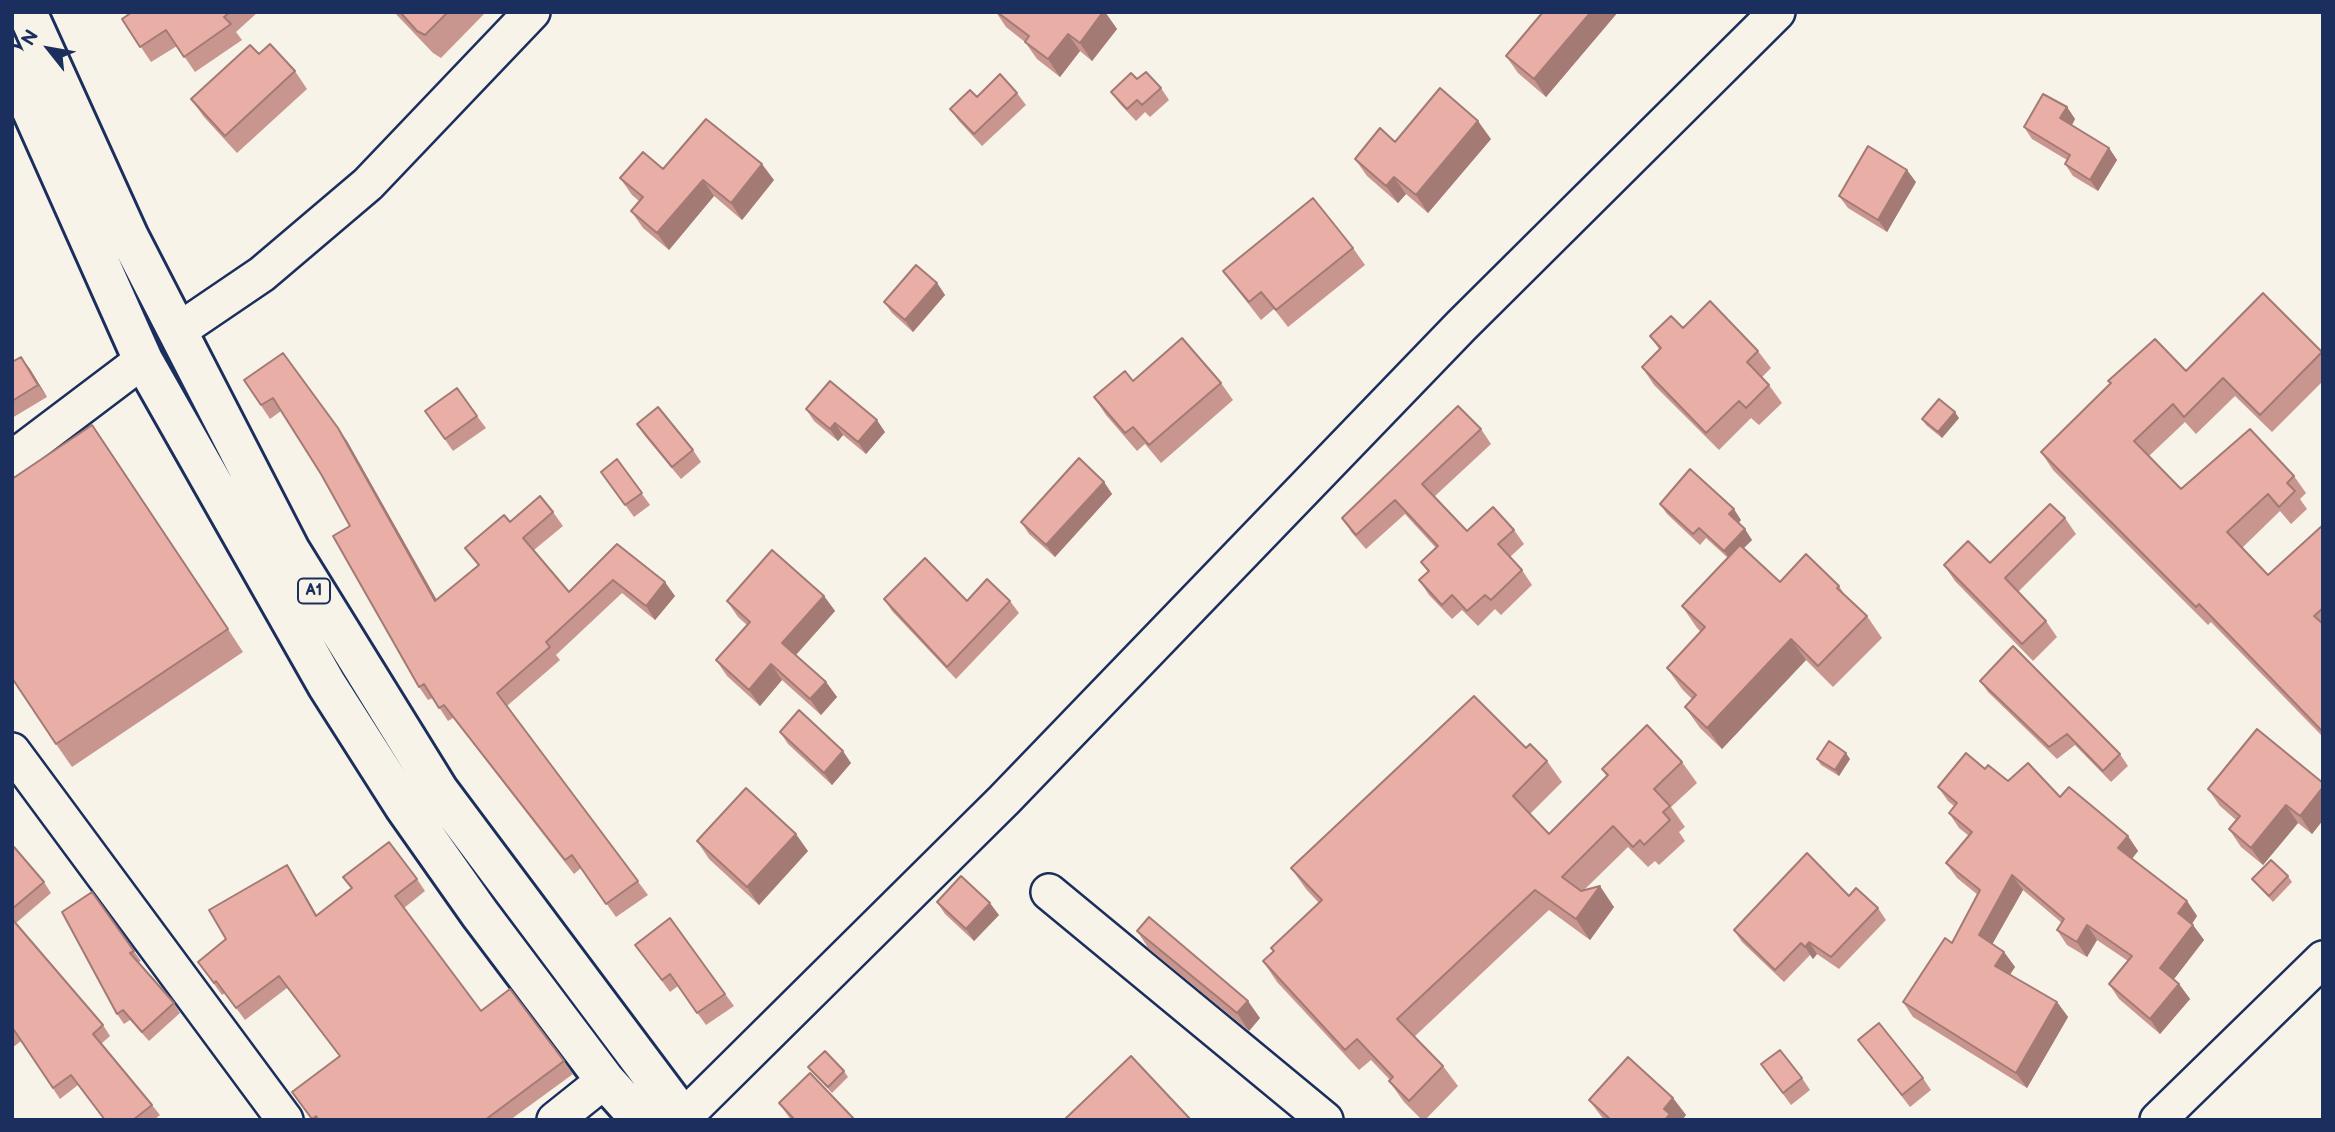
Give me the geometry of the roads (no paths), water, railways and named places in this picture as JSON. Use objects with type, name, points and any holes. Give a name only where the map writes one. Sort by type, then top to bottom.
[{"type":"highway","name":"A1","points":[[27,12],[130,237],[290,551],[370,684],[439,791],[684,1119]]},
{"type":"highway","name":"A1","points":[[12,66],[143,360],[187,434],[282,608],[397,795],[480,914],[605,1080],[641,1120]]},
{"type":"street","points":[[178,331],[262,274],[368,184],[532,12]]},
{"type":"street","points":[[684,1119],[1004,800],[1461,326],[1777,12]]},
{"type":"street","points":[[12,460],[143,360]]},
{"type":"street","points":[[12,751],[285,1120]]},
{"type":"street","points":[[1049,891],[1325,1120]]},
{"type":"street","points":[[2158,1120],[2323,959]]},
{"type":"street","points":[[555,1120],[605,1080]]}]
